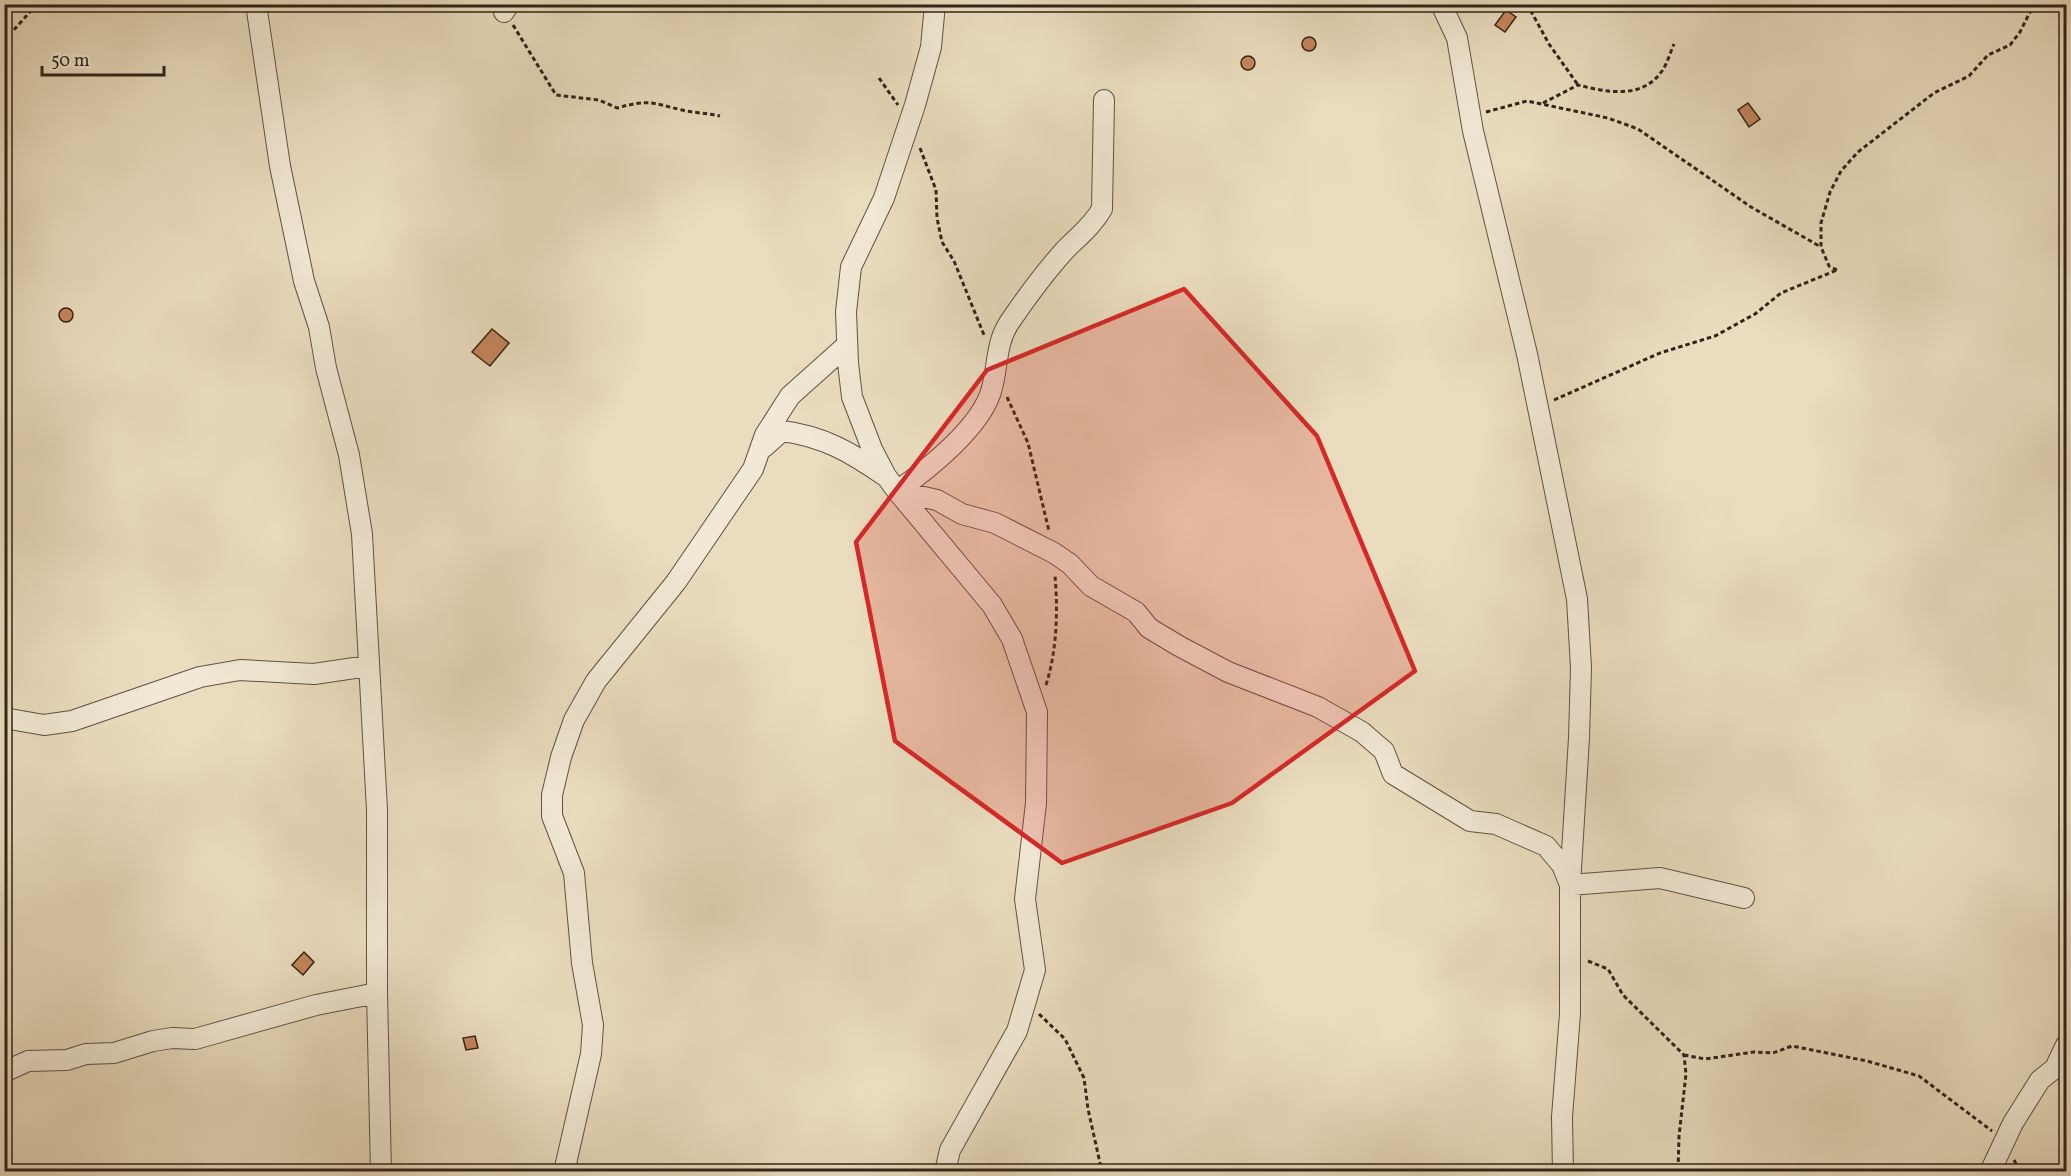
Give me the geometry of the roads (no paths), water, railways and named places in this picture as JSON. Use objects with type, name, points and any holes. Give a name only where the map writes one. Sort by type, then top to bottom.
[{"type":"street","points":[[256,4],[280,166],[304,281],[319,327],[355,488],[362,534],[377,810],[376,993],[381,1172]]},
{"type":"street","points":[[936,4],[931,47],[897,164],[884,198],[851,267],[846,312],[852,397],[891,484],[937,500],[962,514],[995,523],[1054,553],[1070,564],[1091,586],[1136,612],[1149,628],[1179,646],[1228,672],[1318,707],[1362,732],[1384,751],[1393,774],[1470,821],[1496,824],[1546,846],[1562,865],[1570,885]]},
{"type":"street","points":[[1441,4],[1457,38],[1470,117],[1538,407],[1577,599],[1581,668],[1580,738],[1570,885],[1570,1014],[1562,1117],[1563,1172]]},
{"type":"street","points":[[891,484],[928,469],[985,406],[992,390],[998,346],[1008,325],[1030,293],[1066,250],[1093,224],[1102,209],[1105,165],[1104,100]]},
{"type":"street","points":[[564,1172],[591,1054],[593,1025],[582,963],[574,873],[552,816],[552,795],[561,757],[574,720],[596,681],[676,582],[753,468],[765,435],[790,396],[847,345]]},
{"type":"street","points":[[760,451],[782,431],[805,434],[830,442],[891,484],[993,604],[1012,639],[1037,712],[1036,803],[1025,899],[1035,970],[1017,1031],[951,1150],[945,1172]]},
{"type":"street","points":[[4,718],[44,725],[72,721],[200,677],[240,670],[314,674],[368,666]]},
{"type":"street","points":[[1570,885],[1660,878],[1744,898]]},
{"type":"street","points":[[4,1072],[28,1062],[67,1060],[86,1054],[114,1053],[163,1039],[195,1039],[316,1005],[376,993]]},
{"type":"street","points":[[1990,1172],[2013,1123],[2040,1080],[2055,1068],[2067,1045]]}]
